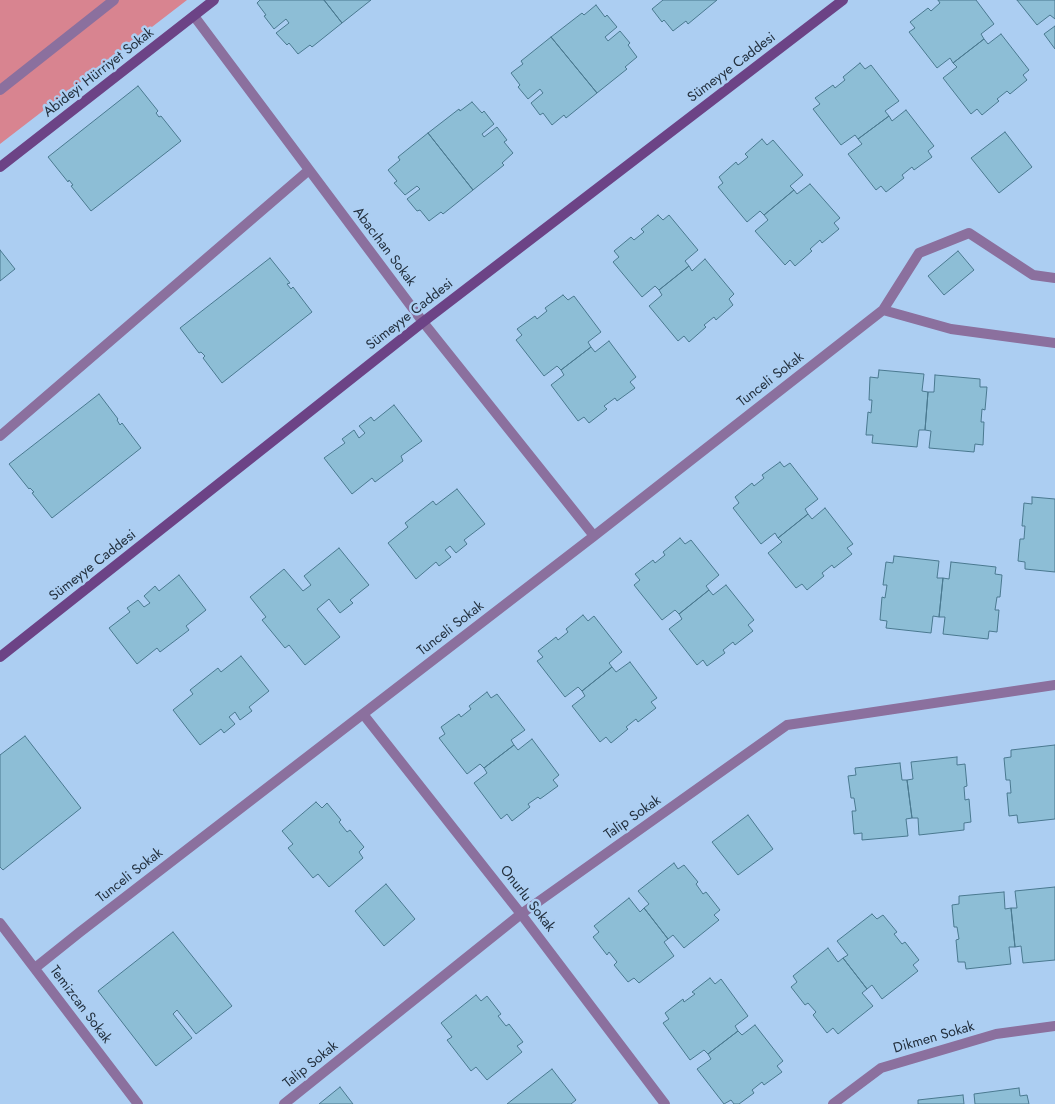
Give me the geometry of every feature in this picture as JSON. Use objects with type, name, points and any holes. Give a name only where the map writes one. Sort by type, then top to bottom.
[{"type":"street","points":[[0,90],[114,0]]},
{"type":"street","name":"Abideyi Hürriyet Sokak","points":[[0,167],[214,0]]},
{"type":"street","name":"Sümeyye Caddesi","points":[[0,657],[423,322],[843,0]]},
{"type":"street","name":"Abacıhan Sokak","points":[[194,16],[423,322],[594,536]]},
{"type":"street","points":[[0,436],[309,170]]},
{"type":"street","name":"Tunceli Sokak","points":[[35,968],[883,310],[919,253],[969,234],[1033,275],[1055,278]]},
{"type":"street","points":[[883,310],[951,329],[1055,343]]},
{"type":"street","name":"Talip Sokak","points":[[284,1104],[521,914],[787,725],[1055,685]]},
{"type":"street","name":"Onurlu Sokak","points":[[363,714],[521,914],[665,1104]]},
{"type":"street","name":"Temizcan Sokak","points":[[0,923],[138,1104]]},
{"type":"street","name":"Dikmen Sokak","points":[[833,1104],[881,1068],[996,1034],[1055,1026]]},
{"type":"shaded area","points":[[0,0],[187,0],[0,144]]},
{"type":"building","points":[[260,0],[324,0],[342,23],[312,47],[310,45],[298,54],[289,43],[287,45],[276,33],[289,23],[286,19],[274,29],[257,3]]},
{"type":"building","points":[[324,0],[371,0],[342,23]]},
{"type":"building","points":[[663,0],[717,0],[688,24],[686,21],[673,31],[664,20],[662,22],[652,9]]},
{"type":"building","points":[[938,0],[976,0],[994,24],[981,34],[984,39],[953,63],[950,58],[937,68],[909,32],[915,28],[910,22],[928,8],[931,11],[940,3]]},
{"type":"building","points":[[1017,0],[1055,0],[1055,19],[1050,15],[1037,25]]},
{"type":"building","points":[[596,5],[605,17],[607,15],[617,27],[605,37],[608,41],[620,31],[630,43],[628,45],[637,57],[625,67],[627,69],[597,93],[551,37],[582,13],[584,15]]},
{"type":"building","points":[[1055,26],[1055,49],[1044,34]]},
{"type":"building","points":[[1001,34],[1029,70],[1023,75],[1027,80],[1010,94],[1007,91],[997,99],[999,101],[982,115],[977,109],[971,114],[943,78],[957,67],[953,63],[984,39],[988,44]]},
{"type":"building","points":[[551,37],[597,93],[566,118],[564,115],[552,125],[543,113],[540,115],[531,103],[543,93],[540,89],[528,99],[518,87],[520,85],[511,73],[523,64],[521,61]]},
{"type":"building","points":[[860,63],[865,69],[871,65],[899,101],[885,111],[889,116],[858,139],[855,135],[841,145],[813,109],[820,104],[815,98],[833,85],[835,88],[845,80],[843,77]]},
{"type":"building","points":[[138,86],[158,111],[156,113],[159,117],[161,116],[181,141],[91,211],[71,186],[73,185],[69,180],[68,182],[48,157]]},
{"type":"building","points":[[472,102],[482,113],[484,111],[494,124],[482,134],[484,137],[497,127],[507,140],[504,142],[513,153],[502,163],[504,165],[473,190],[428,133],[459,109],[460,111]]},
{"type":"building","points":[[906,110],[934,146],[928,151],[932,157],[914,170],[912,167],[902,175],[904,178],[886,192],[881,186],[876,190],[848,154],[862,144],[858,139],[889,116],[892,121]]},
{"type":"building","points":[[1005,132],[1032,167],[999,193],[971,158]]},
{"type":"building","points":[[428,133],[473,190],[443,214],[441,212],[429,221],[407,199],[420,189],[417,186],[405,195],[394,183],[397,181],[388,170],[400,160],[398,157]]},
{"type":"building","points":[[762,139],[767,145],[773,140],[803,175],[790,186],[794,190],[764,215],[760,211],[747,222],[718,187],[723,183],[719,177],[736,162],[738,165],[748,157],[745,154]]},
{"type":"building","points":[[810,184],[840,218],[834,223],[839,229],[822,243],[820,240],[810,249],[812,251],[795,266],[790,260],[785,265],[755,231],[768,220],[764,215],[794,190],[797,194]]},
{"type":"building","points":[[658,215],[663,220],[669,215],[698,250],[685,261],[689,266],[659,290],[655,286],[642,297],[613,262],[619,257],[614,251],[631,237],[634,240],[644,232],[641,229]]},
{"type":"building","points":[[0,250],[15,269],[0,281]]},
{"type":"building","points":[[958,251],[974,270],[944,295],[928,276]]},
{"type":"building","points":[[270,258],[290,283],[287,284],[291,289],[293,287],[312,312],[222,383],[203,358],[205,356],[201,352],[199,353],[180,328]]},
{"type":"building","points":[[705,259],[734,294],[729,299],[733,305],[716,320],[714,317],[704,325],[706,327],[689,342],[684,336],[678,341],[649,306],[662,295],[659,290],[689,266],[692,271]]},
{"type":"building","points":[[563,295],[568,300],[574,296],[601,332],[588,342],[591,347],[561,370],[557,366],[544,376],[516,340],[522,335],[517,329],[535,316],[537,319],[547,311],[545,308]]},
{"type":"building","points":[[609,341],[636,377],[630,382],[635,388],[617,401],[615,398],[604,406],[607,409],[589,423],[584,417],[578,421],[551,385],[564,375],[561,370],[591,347],[595,352]]},
{"type":"building","points":[[879,370],[924,374],[922,391],[928,392],[925,430],[919,430],[917,447],[872,443],[873,435],[866,435],[868,412],[871,413],[872,400],[869,400],[870,377],[878,378]]},
{"type":"building","points":[[935,375],[980,379],[980,387],[987,387],[985,410],[982,409],[981,422],[984,422],[983,445],[975,444],[974,452],[929,448],[931,431],[925,430],[928,392],[934,392]]},
{"type":"building","points":[[99,394],[118,419],[120,425],[122,423],[141,448],[52,518],[32,493],[34,492],[29,489],[9,464]]},
{"type":"building","points":[[394,405],[422,441],[401,456],[403,461],[375,482],[372,478],[352,494],[324,458],[345,443],[342,439],[354,430],[359,438],[365,433],[359,426],[371,417],[374,421]]},
{"type":"building","points":[[780,462],[784,467],[790,463],[818,499],[805,509],[808,514],[778,538],[775,533],[761,544],[733,508],[739,503],[735,497],[752,483],[754,486],[764,478],[762,475]]},
{"type":"building","points":[[457,489],[485,524],[464,540],[467,544],[456,553],[450,546],[445,550],[451,557],[439,566],[436,562],[416,579],[388,543],[408,527],[405,523],[433,501],[436,505]]},
{"type":"building","points":[[1032,497],[1055,499],[1055,572],[1025,569],[1025,562],[1018,561],[1020,539],[1024,539],[1025,526],[1022,526],[1024,503],[1032,504]]},
{"type":"building","points":[[825,508],[853,544],[847,548],[852,554],[834,568],[832,565],[822,573],[824,576],[807,590],[802,584],[796,588],[768,553],[782,542],[778,538],[808,514],[812,519]]},
{"type":"building","points":[[680,538],[685,544],[691,540],[719,575],[706,586],[709,590],[679,614],[675,610],[662,620],[634,585],[640,580],[635,574],[653,560],[655,563],[665,555],[663,552]]},
{"type":"building","points":[[339,548],[369,585],[350,600],[353,603],[340,613],[329,599],[317,609],[340,637],[305,665],[289,645],[285,648],[262,620],[266,617],[250,597],[284,569],[303,591],[311,585],[304,576]]},
{"type":"building","points":[[894,556],[939,561],[937,578],[943,578],[939,617],[933,616],[931,633],[886,628],[887,621],[880,620],[882,597],[885,598],[887,585],[883,585],[886,562],[893,563]]},
{"type":"building","points":[[951,562],[996,567],[995,574],[1002,575],[1000,597],[997,597],[995,610],[999,610],[997,632],[989,631],[988,639],[943,634],[945,617],[939,617],[943,578],[949,579]]},
{"type":"building","points":[[179,575],[206,610],[186,626],[189,630],[160,652],[157,648],[137,664],[109,628],[130,612],[127,608],[138,600],[144,607],[150,603],[144,596],[155,586],[159,591]]},
{"type":"building","points":[[726,585],[754,620],[748,625],[753,631],[735,645],[733,642],[723,650],[725,653],[707,666],[703,660],[697,665],[669,629],[682,619],[679,614],[709,590],[713,595]]},
{"type":"building","points":[[583,615],[588,621],[594,616],[622,652],[609,663],[612,667],[582,691],[578,687],[565,697],[537,661],[543,657],[538,651],[556,637],[558,640],[568,632],[566,629]]},
{"type":"building","points":[[241,656],[269,691],[249,707],[252,711],[240,720],[235,712],[229,717],[235,724],[224,733],[221,729],[200,745],[173,710],[193,694],[190,690],[218,668],[221,672]]},
{"type":"building","points":[[630,662],[657,698],[651,702],[656,708],[638,722],[636,719],[626,727],[628,729],[611,743],[606,737],[600,742],[572,706],[585,696],[582,691],[612,667],[616,672]]},
{"type":"building","points":[[487,692],[491,698],[497,694],[525,730],[511,740],[514,745],[484,768],[480,764],[467,774],[439,738],[445,734],[441,727],[459,714],[461,717],[471,709],[469,706]]},
{"type":"building","points":[[25,736],[81,808],[3,870],[0,867],[0,755]]},
{"type":"building","points":[[532,739],[559,775],[553,780],[558,786],[540,799],[538,797],[528,804],[530,807],[512,821],[507,814],[501,819],[474,783],[487,773],[484,768],[514,745],[518,750]]},
{"type":"building","points":[[1055,745],[1055,819],[1018,823],[1017,815],[1009,816],[1007,793],[1011,793],[1010,780],[1006,780],[1004,758],[1011,757],[1011,750]]},
{"type":"building","points":[[957,757],[957,765],[965,764],[967,786],[964,787],[965,800],[969,799],[971,822],[964,823],[964,830],[919,835],[918,818],[912,818],[907,780],[913,779],[911,762]]},
{"type":"building","points":[[900,763],[902,780],[907,780],[912,818],[906,819],[908,836],[862,840],[862,833],[854,834],[852,811],[856,811],[854,798],[851,798],[848,776],[856,775],[855,768]]},
{"type":"building","points":[[316,802],[322,808],[327,803],[341,820],[339,822],[347,832],[350,830],[364,847],[359,852],[363,858],[329,887],[318,874],[313,878],[288,848],[293,844],[282,831]]},
{"type":"building","points":[[748,815],[773,849],[738,875],[712,842]]},
{"type":"building","points":[[674,863],[678,869],[684,865],[698,882],[696,884],[703,894],[706,892],[720,910],[714,915],[719,920],[684,948],[673,935],[668,939],[644,908],[649,904],[638,891]]},
{"type":"building","points":[[386,884],[415,919],[384,946],[355,911]]},
{"type":"building","points":[[1055,887],[1055,960],[1023,963],[1021,946],[1015,947],[1011,908],[1017,908],[1015,891]]},
{"type":"building","points":[[1004,892],[1005,909],[1011,908],[1015,947],[1009,947],[1011,964],[966,969],[965,962],[958,962],[956,940],[959,939],[957,927],[954,927],[952,905],[959,904],[959,896]]},
{"type":"building","points":[[629,898],[640,912],[644,908],[668,939],[664,942],[674,956],[639,983],[634,978],[628,982],[614,965],[617,962],[609,952],[607,955],[593,937],[599,932],[594,926]]},
{"type":"building","points":[[872,914],[877,919],[883,915],[897,932],[894,934],[902,944],[905,942],[919,960],[913,965],[918,971],[882,999],[872,985],[867,989],[843,958],[848,955],[837,941]]},
{"type":"building","points":[[173,932],[232,1006],[196,1034],[177,1010],[173,1014],[192,1038],[156,1066],[98,991]]},
{"type":"building","points":[[828,948],[838,962],[843,958],[867,989],[862,993],[873,1006],[838,1034],[833,1028],[827,1033],[813,1015],[816,1012],[808,1003],[805,1005],[791,987],[797,982],[793,976]]},
{"type":"building","points":[[710,978],[715,984],[721,979],[748,1016],[735,1026],[738,1031],[708,1054],[704,1050],[690,1060],[663,1023],[669,1019],[665,1013],[683,999],[684,1002],[695,994],[692,992]]},
{"type":"building","points":[[476,995],[481,1001],[487,996],[501,1014],[498,1016],[506,1026],[509,1024],[523,1042],[517,1046],[522,1052],[487,1080],[476,1067],[471,1071],[447,1040],[452,1037],[441,1023]]},
{"type":"building","points":[[755,1025],[783,1061],[777,1066],[782,1072],[764,1085],[762,1082],[752,1090],[754,1093],[739,1104],[734,1104],[731,1100],[724,1104],[697,1069],[711,1059],[708,1054],[738,1031],[742,1035]]},
{"type":"building","points":[[552,1069],[576,1100],[571,1104],[507,1104]]},
{"type":"building","points":[[340,1087],[353,1104],[319,1104]]},
{"type":"building","points":[[1019,1088],[1020,1096],[1027,1095],[1029,1104],[975,1104],[974,1094]]},
{"type":"building","points":[[963,1095],[964,1104],[918,1104],[918,1100]]}]
